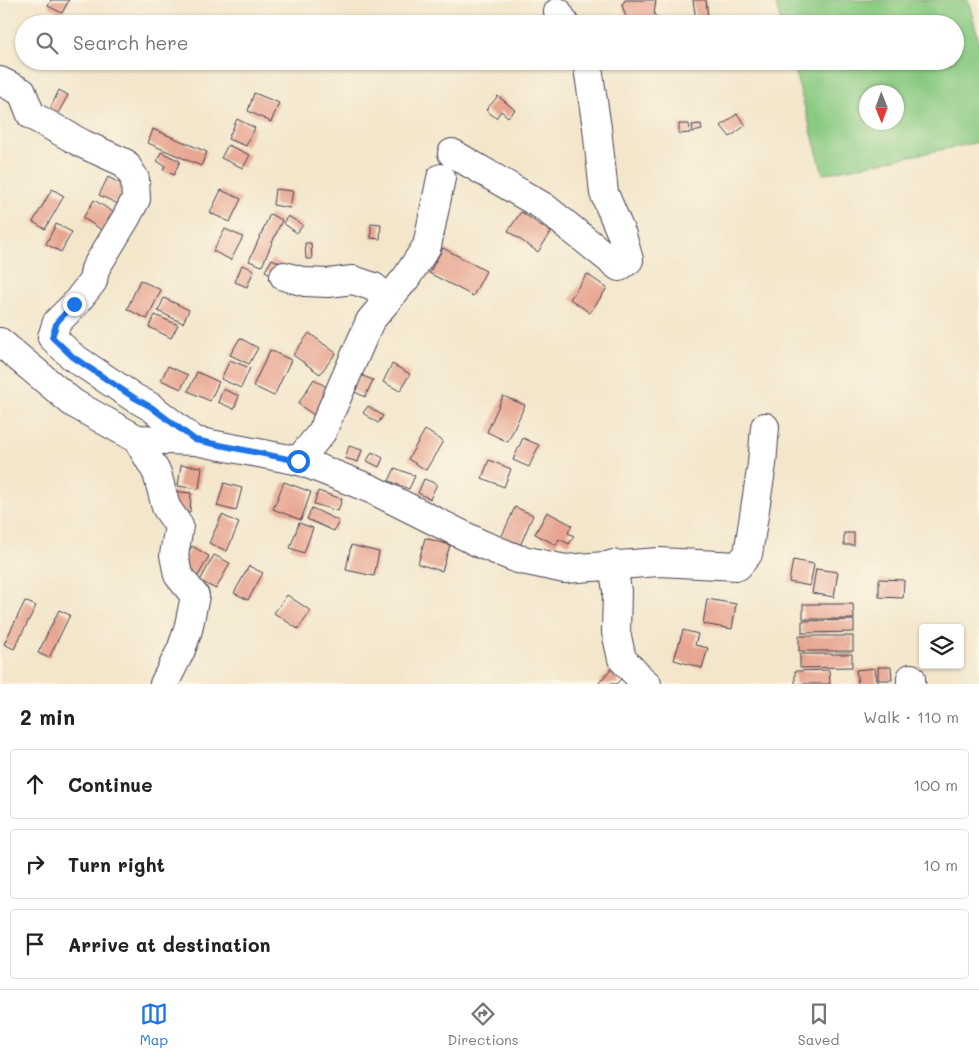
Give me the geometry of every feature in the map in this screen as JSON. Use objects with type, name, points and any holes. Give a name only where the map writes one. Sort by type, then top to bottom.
[{"type":"street","points":[[452,153],[544,207],[619,267],[628,260],[622,234],[604,193],[588,70]]},
{"type":"street","points":[[0,81],[22,92],[31,115],[83,144],[125,164],[134,179],[136,198],[126,218],[95,269],[92,281],[57,322],[52,337],[73,357],[151,407],[195,440]]},
{"type":"street","points":[[298,461],[322,432],[370,321],[406,278],[427,246],[441,178]]},
{"type":"street","points":[[284,276],[305,282],[328,283],[353,280],[374,287],[387,300]]},
{"type":"street","points":[[0,342],[73,403],[137,439],[195,440],[298,461],[371,489],[480,544],[518,559],[565,569],[659,562],[738,566],[748,554],[762,464],[765,427]]},
{"type":"street","points":[[137,439],[157,473],[166,507],[178,526],[174,555],[178,575],[195,596],[188,630],[181,650],[164,684]]},
{"type":"street","points":[[613,564],[617,591],[616,632],[622,659],[647,684]]},
{"type":"green space","points":[[775,0],[968,0],[979,41],[979,142],[823,174],[794,70],[964,70],[964,15],[779,15]]},
{"type":"building","points":[[51,0],[69,0],[62,13],[48,6]]},
{"type":"building","points":[[625,0],[656,0],[655,15],[625,15],[622,5]]},
{"type":"building","points":[[693,0],[706,0],[708,15],[695,15]]},
{"type":"building","points":[[59,90],[68,95],[57,115],[49,111]]},
{"type":"building","points":[[254,93],[279,103],[271,122],[248,111]]},
{"type":"building","points":[[498,96],[515,110],[508,117],[501,111],[496,118],[486,110]]},
{"type":"building","points":[[737,114],[746,125],[730,137],[721,126]]},
{"type":"building","points":[[237,119],[255,128],[246,146],[228,139]]},
{"type":"building","points":[[679,124],[689,124],[690,133],[679,134]]},
{"type":"building","points":[[701,124],[702,130],[693,132],[692,125]]},
{"type":"building","points":[[153,129],[207,152],[201,166],[148,143]]},
{"type":"building","points":[[228,145],[250,155],[243,168],[221,158]]},
{"type":"building","points":[[161,152],[180,161],[174,175],[163,170],[165,166],[157,161]]},
{"type":"building","points":[[108,177],[127,187],[118,204],[99,195]]},
{"type":"building","points":[[52,189],[64,196],[45,229],[33,222]]},
{"type":"building","points":[[275,189],[293,191],[290,208],[273,205]]},
{"type":"building","points":[[221,190],[241,199],[230,222],[210,213]]},
{"type":"building","points":[[94,200],[113,212],[102,230],[83,218]]},
{"type":"building","points":[[521,212],[551,232],[538,252],[508,231]]},
{"type":"building","points":[[270,214],[282,220],[262,266],[249,261]]},
{"type":"building","points":[[288,216],[303,225],[297,233],[283,223]]},
{"type":"building","points":[[371,223],[381,224],[380,239],[371,238]]},
{"type":"building","points":[[56,224],[72,232],[61,252],[46,244]]},
{"type":"building","points":[[225,229],[243,237],[231,260],[213,251]]},
{"type":"building","points":[[305,243],[311,243],[312,259],[306,259]]},
{"type":"building","points":[[443,248],[486,271],[473,296],[429,273]]},
{"type":"building","points":[[272,259],[282,264],[276,277],[265,271]]},
{"type":"building","points":[[242,265],[254,270],[247,287],[235,282]]},
{"type":"building","points":[[587,274],[607,288],[590,313],[570,299]]},
{"type":"building","points":[[140,280],[161,290],[147,319],[127,309]]},
{"type":"building","points":[[164,298],[189,310],[183,323],[158,311]]},
{"type":"building","points":[[155,315],[178,325],[171,338],[149,327]]},
{"type":"building","points":[[309,333],[336,353],[320,374],[293,355]]},
{"type":"building","points":[[240,338],[258,348],[249,364],[230,355]]},
{"type":"building","points":[[270,350],[291,360],[274,396],[253,386]]},
{"type":"building","points":[[230,360],[250,368],[241,388],[221,379]]},
{"type":"building","points":[[392,364],[410,374],[400,391],[383,382]]},
{"type":"building","points":[[168,366],[188,375],[181,389],[161,380]]},
{"type":"building","points":[[197,372],[219,382],[210,401],[188,391]]},
{"type":"building","points":[[358,374],[373,380],[365,397],[351,390]]},
{"type":"building","points":[[314,379],[331,390],[314,415],[298,404]]},
{"type":"building","points":[[223,389],[239,396],[234,409],[218,402]]},
{"type":"building","points":[[503,396],[525,405],[508,442],[487,432]]},
{"type":"building","points":[[368,406],[383,416],[378,423],[363,413]]},
{"type":"building","points":[[425,430],[443,441],[426,470],[408,459]]},
{"type":"building","points":[[523,438],[539,445],[529,467],[513,460]]},
{"type":"building","points":[[349,446],[362,450],[358,462],[345,458]]},
{"type":"building","points":[[372,452],[383,458],[379,467],[367,461]]},
{"type":"building","points":[[489,460],[511,469],[504,487],[482,478]]},
{"type":"building","points":[[181,465],[202,467],[199,489],[178,486]]},
{"type":"building","points":[[395,468],[415,476],[409,489],[389,481]]},
{"type":"building","points":[[424,479],[437,484],[430,499],[418,493]]},
{"type":"building","points":[[284,482],[311,492],[301,520],[273,509]]},
{"type":"building","points":[[224,483],[242,488],[236,511],[217,506]]},
{"type":"building","points":[[172,491],[191,493],[190,512],[170,511]]},
{"type":"building","points":[[318,491],[342,499],[338,511],[314,504]]},
{"type":"building","points":[[515,507],[533,515],[520,546],[501,538]]},
{"type":"building","points":[[312,508],[339,521],[334,531],[307,519]]},
{"type":"building","points":[[547,512],[572,525],[568,533],[574,536],[569,544],[559,539],[556,545],[535,534]]},
{"type":"building","points":[[222,515],[239,523],[227,551],[209,543]]},
{"type":"building","points":[[299,523],[313,528],[304,553],[290,548]]},
{"type":"building","points":[[844,533],[854,533],[854,545],[844,545]]},
{"type":"building","points":[[425,538],[450,545],[442,571],[418,564]]},
{"type":"building","points":[[351,545],[379,552],[374,576],[346,570]]},
{"type":"building","points":[[192,546],[209,556],[198,576],[181,566]]},
{"type":"building","points":[[214,555],[230,563],[216,589],[200,581]]},
{"type":"building","points":[[793,560],[814,564],[810,586],[789,582]]},
{"type":"building","points":[[249,566],[263,573],[248,600],[234,593]]},
{"type":"building","points":[[816,569],[838,572],[834,597],[812,593]]},
{"type":"building","points":[[879,579],[904,580],[903,598],[879,597]]},
{"type":"building","points":[[287,595],[311,611],[298,629],[274,613]]},
{"type":"building","points":[[707,599],[736,604],[732,629],[703,624]]},
{"type":"building","points":[[25,601],[36,606],[14,649],[4,644]]},
{"type":"building","points":[[803,604],[853,604],[854,619],[803,619]]},
{"type":"building","points":[[59,610],[70,615],[49,658],[38,653]]},
{"type":"building","points":[[854,620],[854,632],[802,633],[802,621]]},
{"type":"building","points":[[683,630],[698,634],[695,645],[708,648],[702,668],[674,660]]},
{"type":"building","points":[[799,636],[853,636],[853,651],[799,651]]},
{"type":"building","points":[[800,654],[852,654],[852,667],[800,668]]},
{"type":"building","points":[[878,667],[891,667],[892,680],[878,680]]},
{"type":"building","points":[[875,668],[877,684],[858,684],[856,670]]},
{"type":"building","points":[[611,669],[622,678],[616,684],[598,684]]},
{"type":"building","points":[[829,670],[830,684],[795,684],[795,671]]},
{"type":"route","points":[[74,304],[57,322],[52,337],[73,357],[151,407],[195,440],[298,461]]}]
